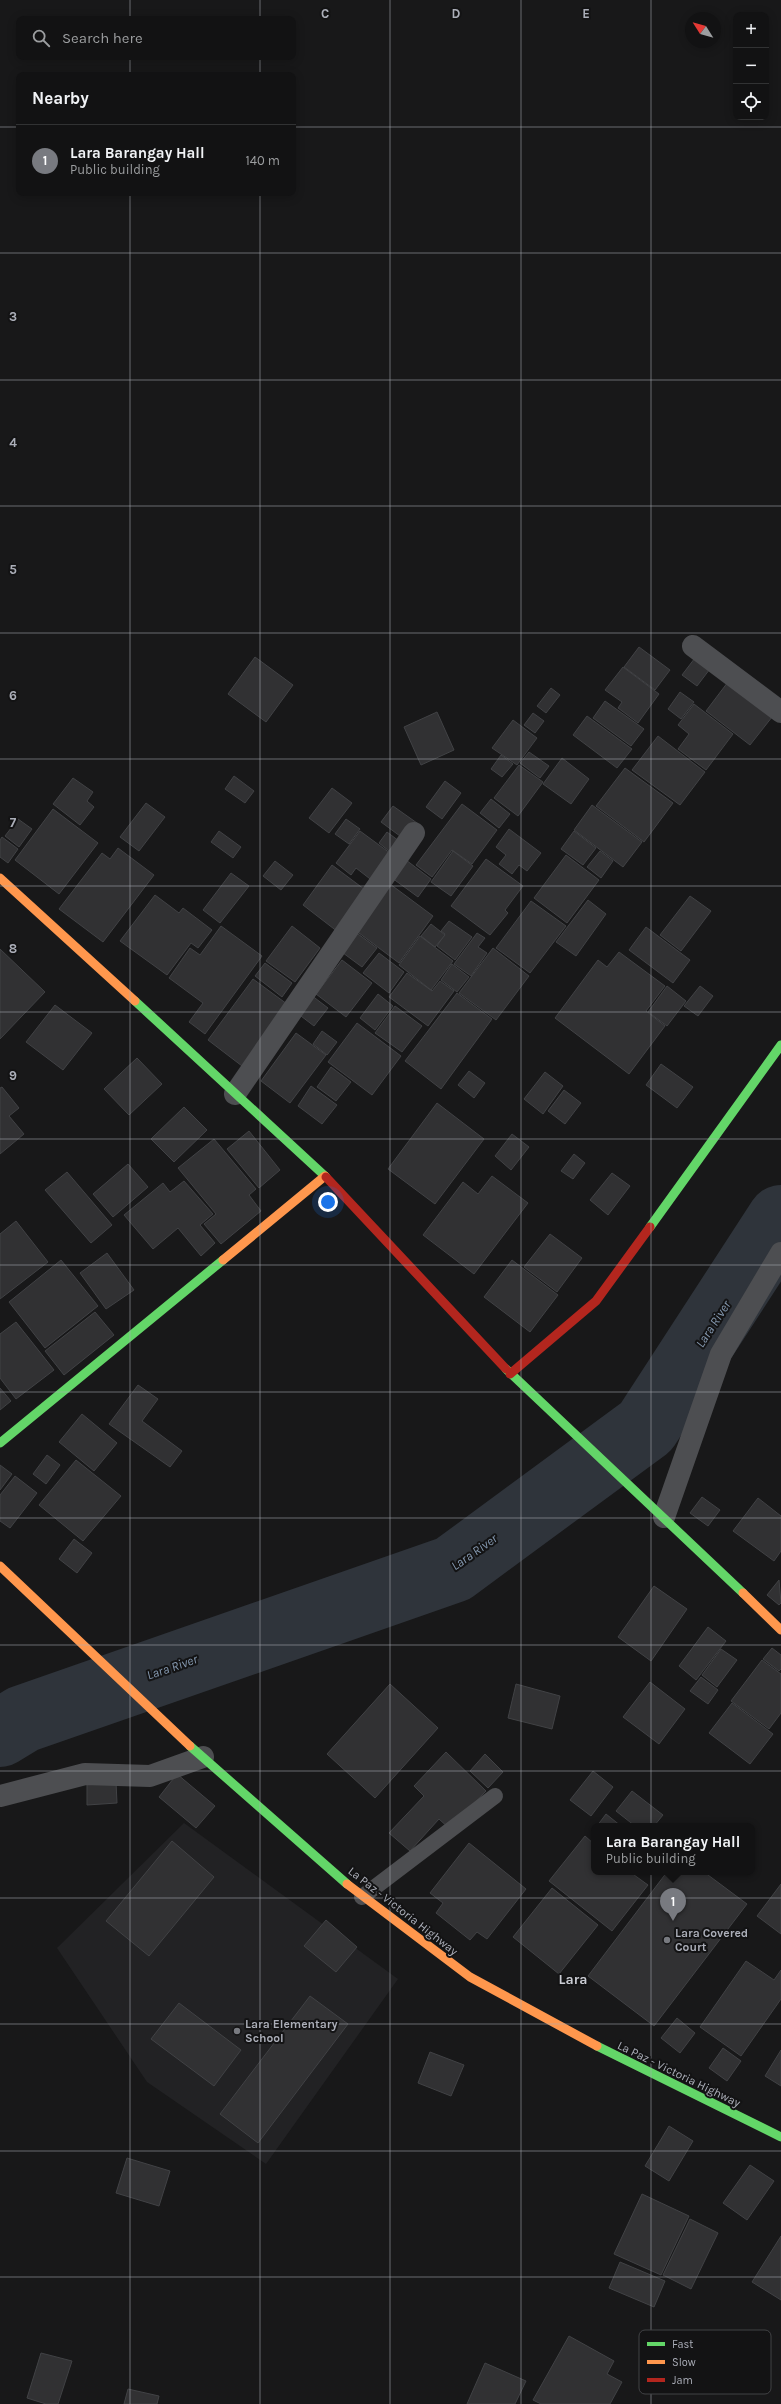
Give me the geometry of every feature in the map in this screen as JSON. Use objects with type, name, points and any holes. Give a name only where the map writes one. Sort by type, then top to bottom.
[{"type":"street","points":[[693,646],[781,712]]},
{"type":"street","points":[[235,1094],[414,832]]},
{"type":"street","points":[[0,878],[325,1176],[538,1402],[664,1517],[781,1630]]},
{"type":"street","points":[[510,1374],[596,1301],[781,1045]]},
{"type":"street","points":[[0,1443],[325,1176]]},
{"type":"street","points":[[664,1517],[720,1354],[781,1253]]},
{"type":"street","name":"La Paz - Victoria Highway","points":[[0,1566],[175,1732],[362,1897],[470,1977],[591,2044],[781,2138]]},
{"type":"street","points":[[0,1796],[85,1774],[150,1776],[203,1757]]},
{"type":"lane","points":[[362,1897],[495,1796]]},
{"type":"shaded area","name":"Lara Elementary School","points":[[184,1823],[398,1979],[266,2164],[147,2082],[57,1948]]},
{"type":"building","points":[[639,647],[670,670],[655,690],[624,667]]},
{"type":"building","points":[[698,654],[713,665],[697,686],[682,675]]},
{"type":"building","points":[[255,657],[293,685],[266,722],[228,694]]},
{"type":"building","points":[[623,667],[659,694],[638,723],[618,708],[622,702],[605,690]]},
{"type":"building","points":[[731,678],[776,712],[750,745],[706,711]]},
{"type":"building","points":[[551,688],[560,695],[546,713],[537,706]]},
{"type":"building","points":[[680,692],[694,702],[681,719],[668,709]]},
{"type":"building","points":[[605,701],[644,729],[631,746],[593,718]]},
{"type":"building","points":[[694,704],[733,734],[706,770],[678,749],[689,734],[678,725]]},
{"type":"building","points":[[437,712],[454,750],[421,765],[404,727]]},
{"type":"building","points":[[533,713],[544,721],[535,733],[524,725]]},
{"type":"building","points":[[587,716],[632,749],[617,768],[573,735]]},
{"type":"building","points":[[513,720],[537,738],[517,765],[492,748]]},
{"type":"building","points":[[658,736],[705,772],[680,805],[632,770]]},
{"type":"building","points":[[529,752],[549,766],[540,778],[520,763]]},
{"type":"building","points":[[501,755],[513,764],[502,777],[491,769]]},
{"type":"building","points":[[562,758],[589,779],[571,804],[543,784]]},
{"type":"building","points":[[519,765],[543,782],[518,816],[494,798]]},
{"type":"building","points":[[625,768],[673,803],[644,842],[596,806]]},
{"type":"building","points":[[234,776],[254,791],[245,803],[225,789]]},
{"type":"building","points":[[73,778],[93,792],[87,801],[94,807],[80,825],[53,804]]},
{"type":"building","points":[[445,781],[461,793],[442,819],[426,807]]},
{"type":"building","points":[[332,788],[352,803],[329,833],[309,818]]},
{"type":"building","points":[[491,799],[510,814],[499,828],[480,813]]},
{"type":"building","points":[[146,803],[165,817],[139,851],[120,837]]},
{"type":"building","points":[[462,804],[497,830],[472,864],[452,850],[432,877],[416,865]]},
{"type":"building","points":[[592,805],[642,842],[623,867],[574,830]]},
{"type":"building","points":[[393,806],[417,823],[404,839],[381,822]]},
{"type":"building","points":[[53,809],[98,843],[59,894],[15,860]]},
{"type":"building","points":[[18,819],[32,829],[19,847],[5,836]]},
{"type":"building","points":[[346,819],[360,829],[349,844],[335,834]]},
{"type":"building","points":[[509,829],[541,853],[527,871],[519,865],[512,874],[499,864],[506,855],[496,847]]},
{"type":"building","points":[[219,831],[241,847],[233,858],[211,842]]},
{"type":"building","points":[[360,831],[394,856],[374,882],[356,868],[351,875],[336,863]]},
{"type":"building","points":[[574,831],[596,848],[583,865],[561,849]]},
{"type":"building","points":[[387,832],[403,844],[394,855],[379,843]]},
{"type":"building","points":[[2,837],[18,849],[8,863],[0,857],[0,840]]},
{"type":"building","points":[[118,848],[154,875],[103,942],[59,909],[102,853],[110,859]]},
{"type":"building","points":[[453,851],[473,866],[451,896],[431,882]]},
{"type":"building","points":[[600,851],[613,861],[601,878],[587,867]]},
{"type":"building","points":[[566,855],[599,880],[567,923],[534,898]]},
{"type":"building","points":[[486,859],[523,886],[505,910],[508,913],[490,935],[451,906]]},
{"type":"building","points":[[406,860],[431,879],[418,897],[392,878]]},
{"type":"building","points":[[275,861],[293,875],[281,890],[263,876]]},
{"type":"building","points":[[332,865],[368,892],[338,932],[303,905]]},
{"type":"building","points":[[231,873],[249,886],[220,923],[203,910]]},
{"type":"building","points":[[390,884],[433,916],[399,963],[355,930]]},
{"type":"building","points":[[155,895],[179,913],[183,908],[212,930],[198,948],[191,943],[167,975],[120,941]]},
{"type":"building","points":[[690,896],[711,911],[681,951],[660,935]]},
{"type":"building","points":[[588,900],[606,914],[576,956],[556,942]]},
{"type":"building","points":[[531,901],[566,926],[530,973],[496,948]]},
{"type":"building","points":[[449,921],[472,937],[455,960],[437,946],[445,934],[441,931]]},
{"type":"building","points":[[431,924],[445,935],[435,947],[421,936]]},
{"type":"building","points":[[221,926],[262,956],[205,1034],[189,1022],[203,1003],[169,978],[190,948],[200,955]]},
{"type":"building","points":[[292,926],[320,948],[295,982],[266,961]]},
{"type":"building","points":[[646,927],[690,960],[673,983],[629,950]]},
{"type":"building","points":[[354,931],[377,948],[362,967],[339,950]]},
{"type":"building","points":[[477,933],[485,938],[478,947],[487,953],[471,976],[454,964]]},
{"type":"building","points":[[420,936],[453,961],[431,990],[399,965]]},
{"type":"building","points":[[493,948],[529,976],[496,1020],[459,993]]},
{"type":"building","points":[[0,949],[45,992],[0,1039]]},
{"type":"building","points":[[619,952],[665,986],[646,1011],[665,1026],[629,1074],[555,1018],[598,960],[607,967]]},
{"type":"building","points":[[379,953],[404,972],[389,993],[363,973]]},
{"type":"building","points":[[342,960],[372,983],[346,1017],[316,994]]},
{"type":"building","points":[[265,963],[292,983],[282,997],[255,976]]},
{"type":"building","points":[[452,964],[469,977],[457,992],[441,980]]},
{"type":"building","points":[[407,973],[432,991],[440,981],[454,991],[428,1026],[389,997]]},
{"type":"building","points":[[253,979],[287,1004],[242,1066],[208,1040]]},
{"type":"building","points":[[667,986],[686,1001],[667,1026],[648,1012]]},
{"type":"building","points":[[700,986],[713,996],[698,1016],[684,1006]]},
{"type":"building","points":[[457,993],[492,1019],[441,1089],[405,1061]]},
{"type":"building","points":[[378,994],[393,1006],[375,1030],[360,1018]]},
{"type":"building","points":[[311,995],[328,1008],[314,1026],[297,1013]]},
{"type":"building","points":[[55,1005],[92,1033],[63,1070],[26,1042]]},
{"type":"building","points":[[395,1006],[422,1026],[402,1052],[375,1033]]},
{"type":"building","points":[[357,1023],[401,1056],[372,1095],[328,1062]]},
{"type":"building","points":[[322,1031],[337,1042],[327,1055],[313,1044]]},
{"type":"building","points":[[296,1033],[326,1055],[290,1103],[261,1081]]},
{"type":"building","points":[[137,1058],[162,1084],[129,1115],[104,1089]]},
{"type":"building","points":[[661,1064],[693,1087],[677,1108],[646,1085]]},
{"type":"building","points":[[331,1067],[351,1082],[336,1101],[317,1087]]},
{"type":"building","points":[[469,1071],[485,1083],[474,1098],[458,1085]]},
{"type":"building","points":[[545,1072],[563,1086],[543,1114],[524,1099]]},
{"type":"building","points":[[311,1086],[337,1105],[322,1124],[298,1106]]},
{"type":"building","points":[[2,1087],[19,1108],[9,1116],[24,1134],[0,1154],[0,1088]]},
{"type":"building","points":[[564,1090],[581,1103],[565,1124],[548,1111]]},
{"type":"building","points":[[437,1103],[484,1139],[435,1204],[388,1169]]},
{"type":"building","points":[[184,1107],[207,1130],[174,1162],[151,1139]]},
{"type":"building","points":[[249,1131],[280,1170],[259,1188],[227,1149]]},
{"type":"building","points":[[512,1134],[529,1147],[511,1170],[495,1156]]},
{"type":"building","points":[[214,1139],[256,1189],[249,1195],[261,1211],[221,1244],[204,1224],[216,1214],[178,1168]]},
{"type":"building","points":[[574,1154],[585,1163],[573,1179],[561,1171]]},
{"type":"building","points":[[128,1164],[148,1187],[113,1217],[93,1194]]},
{"type":"building","points":[[67,1172],[112,1225],[91,1243],[45,1190]]},
{"type":"building","points":[[612,1173],[630,1186],[608,1215],[590,1200]]},
{"type":"building","points":[[492,1176],[528,1203],[474,1274],[423,1235],[463,1182],[478,1194]]},
{"type":"building","points":[[184,1181],[213,1214],[200,1225],[215,1243],[201,1256],[178,1228],[153,1249],[124,1215],[163,1183],[170,1192]]},
{"type":"building","points":[[16,1221],[48,1262],[0,1299],[0,1234]]},
{"type":"building","points":[[550,1234],[582,1258],[557,1292],[524,1267]]},
{"type":"building","points":[[107,1253],[134,1290],[106,1309],[80,1273]]},
{"type":"building","points":[[61,1260],[98,1306],[45,1348],[9,1302]]},
{"type":"building","points":[[512,1260],[558,1295],[530,1332],[484,1297]]},
{"type":"building","points":[[95,1312],[114,1335],[64,1375],[45,1351]]},
{"type":"building","points":[[16,1322],[54,1370],[16,1399],[0,1378],[0,1334]]},
{"type":"building","points":[[138,1385],[158,1399],[142,1421],[182,1451],[170,1467],[109,1424]]},
{"type":"building","points":[[0,1388],[11,1401],[0,1410]]},
{"type":"building","points":[[82,1414],[117,1443],[94,1471],[59,1442]]},
{"type":"building","points":[[47,1455],[60,1465],[46,1484],[33,1474]]},
{"type":"building","points":[[76,1460],[121,1496],[83,1541],[39,1505]]},
{"type":"building","points":[[0,1465],[12,1474],[0,1490]]},
{"type":"building","points":[[15,1476],[37,1493],[10,1528],[0,1521],[0,1495]]},
{"type":"building","points":[[702,1497],[720,1510],[708,1526],[690,1513]]},
{"type":"building","points":[[758,1498],[781,1516],[781,1551],[774,1561],[733,1531]]},
{"type":"building","points":[[74,1539],[92,1553],[77,1573],[59,1559]]},
{"type":"building","points":[[779,1580],[781,1603],[779,1605],[767,1595]]},
{"type":"building","points":[[654,1586],[687,1609],[651,1661],[618,1637]]},
{"type":"building","points":[[708,1627],[726,1641],[696,1680],[679,1666]]},
{"type":"building","points":[[772,1648],[781,1655],[781,1669],[779,1671],[763,1659]]},
{"type":"building","points":[[721,1649],[737,1660],[717,1687],[702,1675]]},
{"type":"building","points":[[762,1660],[781,1674],[781,1713],[769,1729],[731,1701]]},
{"type":"building","points":[[701,1677],[718,1690],[708,1704],[690,1691]]},
{"type":"building","points":[[650,1682],[685,1709],[659,1744],[623,1717]]},
{"type":"building","points":[[390,1684],[438,1728],[375,1798],[327,1754]]},
{"type":"building","points":[[516,1684],[560,1696],[552,1729],[508,1718]]},
{"type":"building","points":[[732,1703],[773,1734],[750,1764],[709,1733]]},
{"type":"building","points":[[446,1752],[486,1791],[450,1829],[439,1819],[410,1851],[389,1833],[424,1796],[414,1786]]},
{"type":"building","points":[[485,1754],[503,1772],[488,1788],[470,1771]]},
{"type":"building","points":[[593,1771],[613,1787],[591,1816],[570,1800]]},
{"type":"building","points":[[177,1774],[215,1806],[196,1828],[159,1797]]},
{"type":"building","points":[[116,1782],[117,1803],[87,1805],[87,1784]]},
{"type":"building","points":[[632,1791],[663,1815],[656,1823],[631,1823],[616,1811]]},
{"type":"building","points":[[606,1814],[617,1823],[599,1823]]},
{"type":"building","points":[[585,1836],[591,1841],[591,1875],[634,1875],[648,1885],[612,1931],[549,1881]]},
{"type":"building","points":[[172,1841],[214,1877],[149,1956],[106,1921]]},
{"type":"building","points":[[469,1843],[526,1889],[487,1939],[477,1932],[470,1940],[436,1913],[443,1903],[430,1893]]},
{"type":"building","name":"Lara Covered Court","points":[[665,1875],[708,1875],[747,1904],[654,2026],[588,1976]]},
{"type":"building","points":[[781,1884],[781,1934],[757,1916]]},
{"type":"building","points":[[552,1888],[598,1925],[559,1974],[513,1937]]},
{"type":"building","points":[[326,1920],[357,1947],[336,1972],[304,1946]]},
{"type":"building","points":[[746,1961],[774,1980],[781,1970],[781,1999],[741,2056],[700,2027]]},
{"type":"building","points":[[310,1996],[348,2024],[258,2143],[220,2114]]},
{"type":"building","points":[[179,2003],[241,2050],[214,2086],[151,2039]]},
{"type":"building","points":[[677,2018],[695,2033],[680,2053],[661,2038]]},
{"type":"building","points":[[723,2048],[741,2061],[727,2081],[709,2068]]},
{"type":"building","points":[[781,2050],[781,2086],[765,2076]]},
{"type":"building","points":[[430,2052],[464,2065],[451,2096],[418,2083]]},
{"type":"building","points":[[669,2126],[693,2141],[669,2181],[645,2166]]},
{"type":"building","points":[[127,2158],[170,2171],[159,2206],[116,2193]]},
{"type":"building","points":[[750,2165],[774,2181],[747,2220],[723,2203]]},
{"type":"building","points":[[642,2194],[689,2216],[661,2275],[614,2254]]},
{"type":"building","points":[[690,2219],[718,2233],[691,2289],[663,2275]]},
{"type":"building","points":[[781,2236],[781,2300],[752,2282]]},
{"type":"building","points":[[620,2262],[665,2281],[654,2307],[609,2288]]},
{"type":"building","points":[[569,2336],[614,2361],[607,2374],[622,2382],[610,2404],[541,2404],[533,2400]]},
{"type":"building","points":[[41,2353],[72,2361],[58,2404],[46,2404],[27,2398]]},
{"type":"building","points":[[485,2363],[526,2381],[515,2404],[467,2404]]},
{"type":"building","points":[[128,2389],[159,2396],[157,2404],[124,2404]]},
{"type":"waterway","name":"Lara River","points":[[0,1733],[23,1719],[453,1569],[646,1427],[781,1219]]},
{"type":"traffic: fast","points":[[135,1001],[326,1177]]},
{"type":"traffic: fast","points":[[650,1227],[781,1045]]},
{"type":"traffic: fast","points":[[0,1443],[223,1260]]},
{"type":"traffic: fast","points":[[506,1369],[743,1593]]},
{"type":"traffic: fast","points":[[190,1746],[347,1884]]},
{"type":"traffic: fast","points":[[597,2046],[781,2137]]},
{"type":"traffic: slow","points":[[0,878],[135,1001]]},
{"type":"traffic: slow","points":[[223,1260],[325,1176]]},
{"type":"traffic: slow","points":[[0,1566],[190,1746]]},
{"type":"traffic: slow","points":[[743,1593],[781,1630]]},
{"type":"traffic: slow","points":[[347,1884],[470,1977],[597,2046]]},
{"type":"traffic: jam","points":[[326,1177],[506,1369]]},
{"type":"traffic: jam","points":[[510,1374],[596,1301],[650,1227]]},
{"type":"place","name":"Lara Barangay Hall","points":[[673,1921]]},
{"type":"place","name":"Lara Covered Court","points":[[667,1940]]},
{"type":"place","name":"Lara Elementary School","points":[[237,2031]]},
{"type":"district","name":"Lara","points":[[573,1979]]}]
